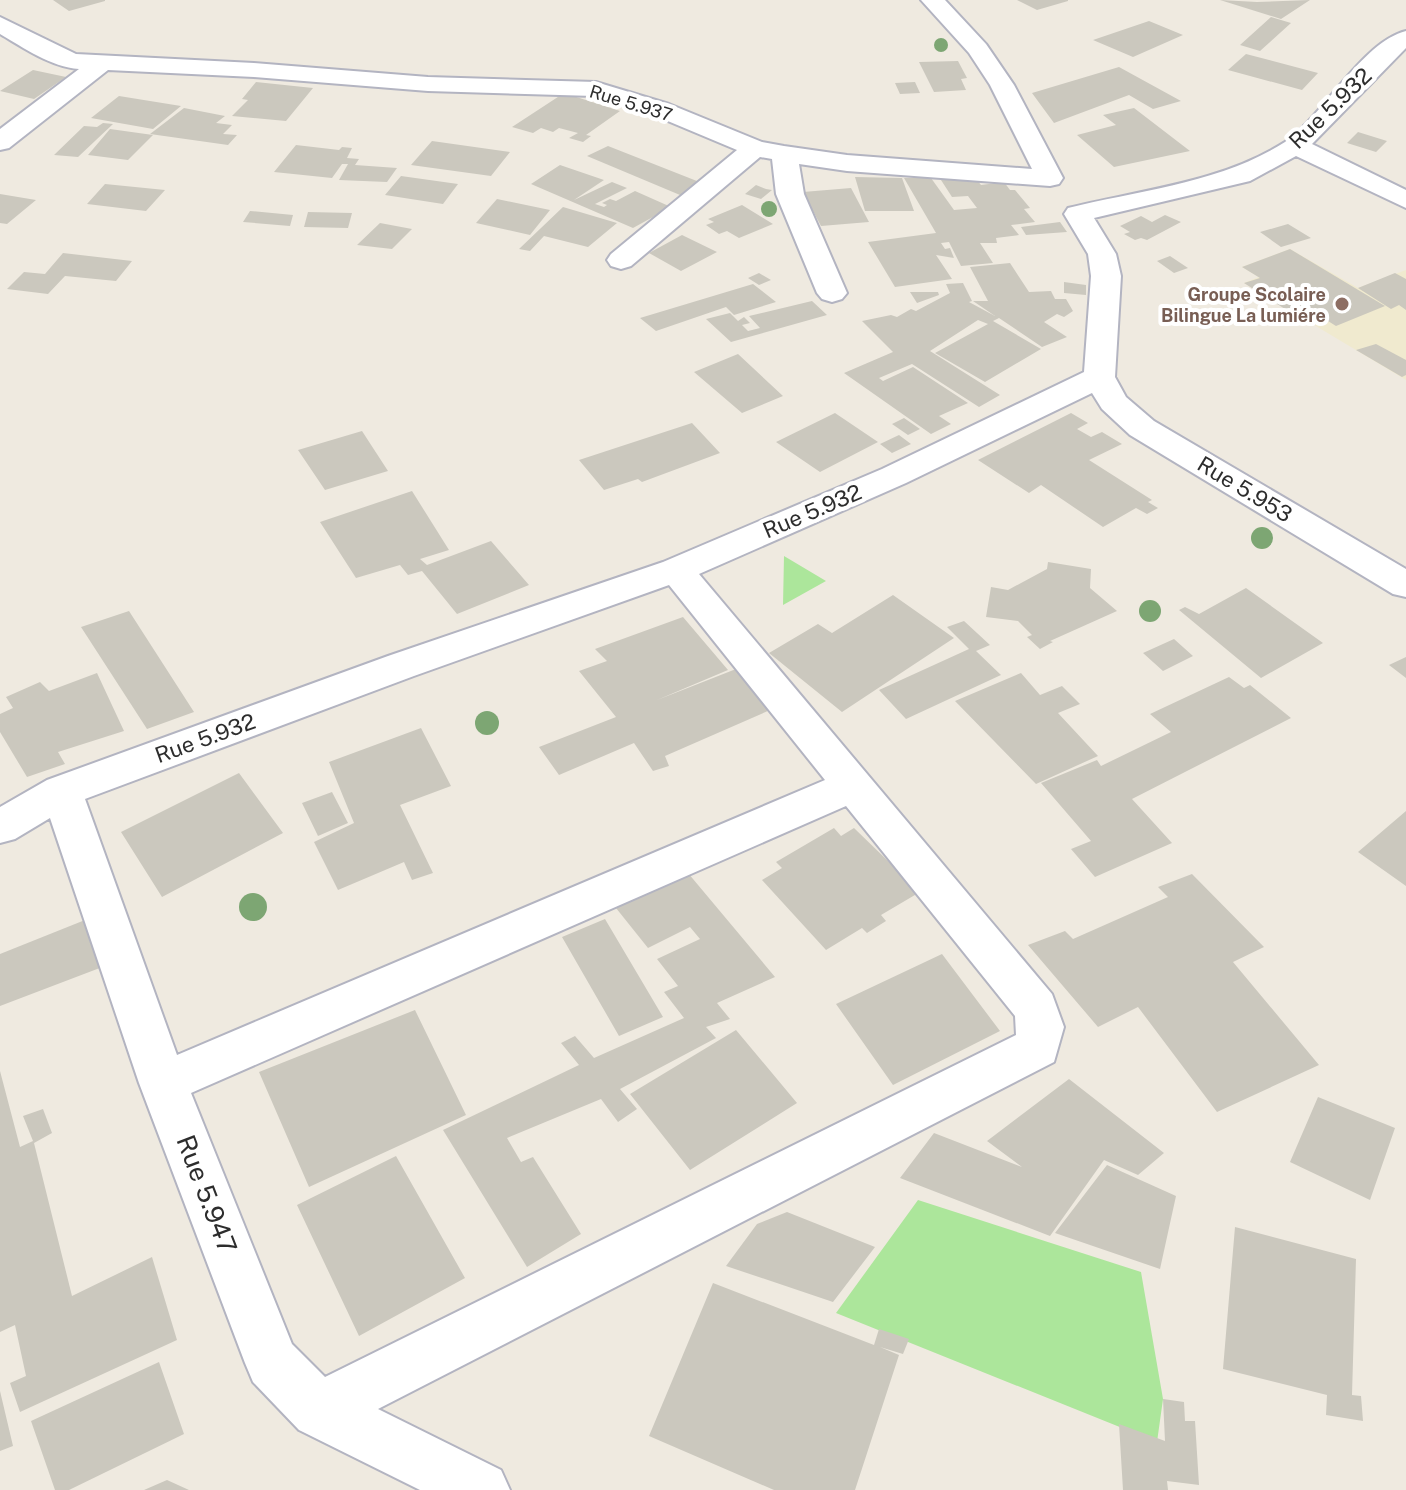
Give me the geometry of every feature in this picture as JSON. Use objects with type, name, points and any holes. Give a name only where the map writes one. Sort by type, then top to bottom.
[{"type":"street","name":"Rue 5.937","points":[[0,24],[62,57],[99,65],[254,70],[428,84],[596,89],[660,109],[755,148],[784,154],[847,163],[1050,178],[1002,85],[978,49],[932,0]]},
{"type":"street","name":"Rue 5.932","points":[[0,827],[62,791],[401,666],[676,570],[894,476],[1099,377],[1106,276],[1102,254],[1078,214],[1241,175],[1296,146],[1392,46],[1406,38]]},
{"type":"street","points":[[0,142],[99,65]]},
{"type":"street","points":[[1296,146],[1406,200]]},
{"type":"street","points":[[621,260],[755,148]]},
{"type":"street","points":[[784,154],[790,194],[832,293]]},
{"type":"street","name":"Rue 5.953","points":[[1099,377],[1113,402],[1142,428],[1406,585]]},
{"type":"street","points":[[319,1410],[1037,1047],[1041,1027],[1036,1008],[676,570]]},
{"type":"street","points":[[163,1083],[851,786]]},
{"type":"street","name":"Rue 5.947","points":[[62,791],[163,1083],[272,1363],[319,1410],[481,1490]]},
{"type":"shaded area","name":"Groupe Scolaire Bilingue La lumiére","points":[[1290,249],[1358,288],[1406,270],[1406,380],[1244,283],[1259,277],[1242,267]]},
{"type":"green space","points":[[784,556],[826,581],[783,605]]},
{"type":"green space","points":[[918,1200],[1141,1272],[1163,1399],[1157,1442],[836,1313]]},
{"type":"building","points":[[53,0],[105,0],[105,1],[69,11]]},
{"type":"building","points":[[1017,0],[1068,0],[1068,1],[1037,10]]},
{"type":"building","points":[[1220,0],[1257,2],[1310,0],[1281,19]]},
{"type":"building","points":[[1271,17],[1291,23],[1260,51],[1240,45]]},
{"type":"building","points":[[1149,21],[1183,35],[1133,57],[1093,40]]},
{"type":"building","points":[[1246,54],[1318,73],[1302,90],[1228,70]]},
{"type":"building","points":[[958,61],[967,78],[961,79],[966,90],[934,92],[919,62]]},
{"type":"building","points":[[1119,67],[1181,101],[1153,109],[1129,95],[1054,123],[1032,93]]},
{"type":"building","points":[[33,70],[66,77],[34,99],[0,91]]},
{"type":"building","points":[[256,82],[313,88],[286,121],[232,116],[248,100],[242,99]]},
{"type":"building","points":[[915,82],[920,93],[900,94],[895,83]]},
{"type":"building","points":[[564,93],[620,111],[586,135],[591,136],[583,142],[569,138],[578,133],[559,128],[553,132],[541,128],[533,133],[512,127]]},
{"type":"building","points":[[119,96],[181,106],[153,129],[91,118]]},
{"type":"building","points":[[184,108],[225,116],[216,123],[232,125],[223,134],[237,135],[228,145],[150,134]]},
{"type":"building","points":[[1134,108],[1190,151],[1114,167],[1077,135],[1116,125],[1103,115]]},
{"type":"building","points":[[103,123],[113,124],[78,157],[54,155],[84,126],[97,127]]},
{"type":"building","points":[[110,129],[153,135],[128,160],[88,155]]},
{"type":"building","points":[[1358,132],[1387,141],[1376,152],[1347,143]]},
{"type":"building","points":[[432,141],[510,152],[491,176],[411,165]]},
{"type":"building","points":[[296,145],[339,150],[342,147],[352,148],[347,158],[359,159],[355,165],[397,168],[387,182],[339,180],[348,164],[342,164],[332,178],[274,172]]},
{"type":"building","points":[[608,146],[707,185],[694,193],[680,195],[587,156]]},
{"type":"building","points":[[560,165],[604,180],[574,200],[612,182],[627,188],[595,204],[604,207],[607,205],[602,203],[610,199],[616,201],[635,191],[671,207],[633,228],[531,184]]},
{"type":"building","points":[[401,176],[458,184],[443,204],[385,195]]},
{"type":"building","points":[[855,177],[902,178],[914,211],[865,211]]},
{"type":"building","points":[[904,178],[931,178],[954,210],[977,208],[968,196],[952,197],[941,180],[977,180],[981,185],[1004,182],[1030,208],[1024,209],[1035,222],[1011,225],[1019,235],[996,238],[997,243],[980,243],[993,263],[961,266],[949,242],[941,243],[945,249],[950,248],[954,258],[936,255],[952,279],[895,287],[868,242],[936,233]]},
{"type":"building","points":[[105,184],[165,190],[146,211],[87,204]]},
{"type":"building","points":[[756,185],[772,190],[761,199],[745,194]]},
{"type":"building","points":[[851,188],[869,222],[821,226],[803,192]]},
{"type":"building","points":[[0,194],[36,200],[7,224],[0,223]]},
{"type":"building","points":[[497,199],[550,210],[530,235],[476,223]]},
{"type":"building","points":[[742,205],[773,224],[739,238],[727,231],[719,234],[706,225],[714,222],[708,219]]},
{"type":"building","points":[[563,207],[617,223],[588,247],[544,236],[530,251],[519,249]]},
{"type":"building","points":[[250,211],[293,215],[290,226],[243,222]]},
{"type":"building","points":[[308,212],[352,213],[348,228],[304,227]]},
{"type":"building","points":[[1165,215],[1181,222],[1147,240],[1135,240],[1124,234],[1130,232],[1120,226],[1141,216],[1152,222]]},
{"type":"building","points":[[1060,222],[1067,232],[1026,235],[1021,227]]},
{"type":"building","points":[[380,223],[412,229],[392,249],[357,245]]},
{"type":"building","points":[[1288,224],[1311,238],[1281,247],[1260,232]]},
{"type":"building","points":[[682,235],[717,252],[681,271],[649,253]]},
{"type":"building","points":[[1290,249],[1385,306],[1336,326],[1320,316],[1304,321],[1244,283],[1260,278],[1242,267]]},
{"type":"building","points":[[63,253],[132,261],[116,281],[65,276],[48,294],[7,289],[24,272],[45,274]]},
{"type":"building","points":[[1170,256],[1188,268],[1174,273],[1157,261]]},
{"type":"building","points":[[1010,263],[1029,292],[1051,291],[1055,299],[1066,299],[1073,311],[1064,317],[1057,314],[1044,322],[1067,337],[1042,347],[999,318],[993,321],[1041,349],[985,382],[935,353],[988,324],[978,320],[930,351],[1000,395],[979,407],[912,364],[879,378],[883,381],[913,367],[968,403],[939,416],[951,424],[931,434],[844,373],[893,352],[862,321],[891,315],[897,317],[911,309],[916,311],[950,293],[946,284],[963,283],[972,301],[969,302],[995,316],[973,301],[988,301],[970,267]]},
{"type":"building","points":[[759,273],[771,280],[759,285],[748,278]]},
{"type":"building","points":[[1395,273],[1406,279],[1406,310],[1399,305],[1391,309],[1358,288]]},
{"type":"building","points":[[1064,282],[1086,285],[1086,295],[1064,293]]},
{"type":"building","points":[[753,284],[776,302],[734,315],[726,307],[656,331],[640,318]]},
{"type":"building","points":[[910,292],[938,292],[939,295],[917,303]]},
{"type":"building","points":[[812,301],[827,315],[731,342],[706,319],[730,313],[738,321],[744,317],[750,323],[742,325],[748,331],[760,328],[749,316]]},
{"type":"building","points":[[1376,344],[1406,360],[1406,375],[1402,377],[1356,350]]},
{"type":"building","points":[[738,354],[783,396],[742,413],[694,372]]},
{"type":"building","points":[[835,413],[878,442],[820,472],[776,442]]},
{"type":"building","points":[[1071,413],[1088,423],[1077,429],[1091,437],[1102,432],[1122,444],[1089,460],[1152,500],[1148,502],[1158,508],[1147,514],[1136,508],[1103,527],[1041,485],[1029,493],[978,460]]},
{"type":"building","points":[[904,418],[920,429],[908,435],[892,424]]},
{"type":"building","points":[[692,423],[720,453],[642,482],[638,479],[604,490],[579,460]]},
{"type":"building","points":[[362,431],[388,471],[325,490],[298,450]]},
{"type":"building","points":[[899,435],[911,444],[892,453],[880,444]]},
{"type":"building","points":[[412,491],[449,550],[420,559],[427,565],[491,541],[529,585],[457,614],[422,571],[408,575],[400,565],[356,578],[320,522]]},
{"type":"building","points":[[1048,562],[1091,569],[1090,588],[1117,611],[1050,641],[1053,642],[1040,649],[1027,637],[1032,635],[1018,621],[986,617],[991,587],[1008,590],[1047,569]]},
{"type":"building","points":[[1246,588],[1323,643],[1261,678],[1179,610],[1185,607],[1199,614]]},
{"type":"building","points":[[893,595],[954,638],[842,712],[769,653],[818,624],[832,633]]},
{"type":"building","points":[[129,611],[194,712],[147,729],[81,627]]},
{"type":"building","points":[[683,617],[728,670],[657,700],[736,669],[770,710],[665,756],[669,766],[653,771],[634,743],[559,775],[539,747],[616,717],[579,671],[607,661],[595,649]]},
{"type":"building","points":[[964,621],[990,645],[976,651],[1001,675],[906,719],[879,690],[969,649],[947,627]]},
{"type":"building","points":[[1174,639],[1193,656],[1163,671],[1143,653]]},
{"type":"building","points":[[1406,657],[1406,678],[1389,665]]},
{"type":"building","points":[[97,673],[124,731],[58,752],[65,764],[27,777],[0,732],[0,714],[13,708],[6,697],[40,682],[49,691]]},
{"type":"building","points":[[1021,673],[1040,695],[1062,686],[1080,704],[1058,713],[1098,756],[1036,784],[955,701]]},
{"type":"building","points":[[1229,677],[1244,688],[1250,685],[1291,718],[1132,799],[1172,843],[1095,877],[1071,849],[1091,841],[1041,783],[1097,760],[1101,766],[1171,732],[1150,714]]},
{"type":"building","points":[[421,728],[451,786],[400,805],[433,873],[412,880],[404,862],[338,890],[314,842],[354,823],[329,762]]},
{"type":"building","points":[[239,773],[283,833],[162,897],[121,832]]},
{"type":"building","points":[[332,792],[348,823],[318,836],[302,803]]},
{"type":"building","points":[[1406,811],[1406,886],[1358,852]]},
{"type":"building","points":[[834,828],[841,836],[854,828],[920,892],[881,915],[886,921],[867,933],[862,928],[826,950],[762,880],[782,868],[776,862]]},
{"type":"building","points":[[688,873],[775,977],[717,1003],[730,1019],[706,1027],[716,1038],[620,1089],[637,1109],[618,1122],[601,1099],[507,1138],[521,1162],[533,1157],[581,1234],[527,1267],[443,1130],[579,1065],[561,1043],[575,1036],[594,1058],[684,1018],[664,992],[678,986],[657,959],[700,939],[690,927],[648,948],[616,908]]},
{"type":"building","points":[[1192,874],[1264,947],[1233,962],[1319,1065],[1217,1112],[1138,1007],[1098,1027],[1028,945],[1065,931],[1073,939],[1168,897],[1158,887]]},
{"type":"building","points":[[90,918],[105,966],[0,1006],[0,954]]},
{"type":"building","points":[[605,919],[663,1017],[619,1036],[562,937]]},
{"type":"building","points":[[942,954],[1000,1031],[893,1085],[836,1004]]},
{"type":"building","points":[[415,1010],[466,1115],[309,1187],[259,1072]]},
{"type":"building","points":[[736,1030],[797,1103],[690,1170],[630,1094]]},
{"type":"building","points":[[0,1071],[20,1147],[33,1141],[23,1116],[43,1109],[52,1133],[34,1143],[72,1296],[152,1257],[177,1340],[20,1412],[10,1383],[26,1376],[15,1325],[0,1332]]},
{"type":"building","points":[[1069,1079],[1164,1153],[1138,1175],[1104,1160],[1050,1236],[900,1178],[934,1133],[1022,1167],[987,1141]]},
{"type":"building","points":[[1318,1097],[1395,1128],[1370,1200],[1290,1162]]},
{"type":"building","points":[[396,1156],[465,1278],[359,1336],[297,1205]]},
{"type":"building","points":[[1107,1165],[1176,1196],[1160,1269],[1055,1233]]},
{"type":"building","points":[[787,1212],[875,1247],[833,1302],[726,1266],[757,1224]]},
{"type":"building","points":[[1235,1227],[1356,1259],[1352,1395],[1361,1396],[1363,1421],[1326,1415],[1327,1395],[1223,1369]]},
{"type":"building","points":[[713,1283],[874,1345],[879,1329],[909,1339],[903,1354],[880,1347],[899,1355],[855,1490],[774,1490],[649,1436]]},
{"type":"building","points":[[159,1362],[184,1434],[69,1490],[55,1490],[31,1421]]},
{"type":"building","points":[[0,1391],[13,1446],[0,1451]]},
{"type":"building","points":[[1163,1399],[1184,1402],[1185,1421],[1195,1421],[1199,1485],[1167,1481],[1168,1490],[1123,1490],[1119,1424],[1165,1441]]},
{"type":"building","points":[[167,1480],[189,1490],[144,1490]]},
{"type":"place","name":"Groupe Scolaire Bilingue La lumiére","points":[[1342,304]]}]
